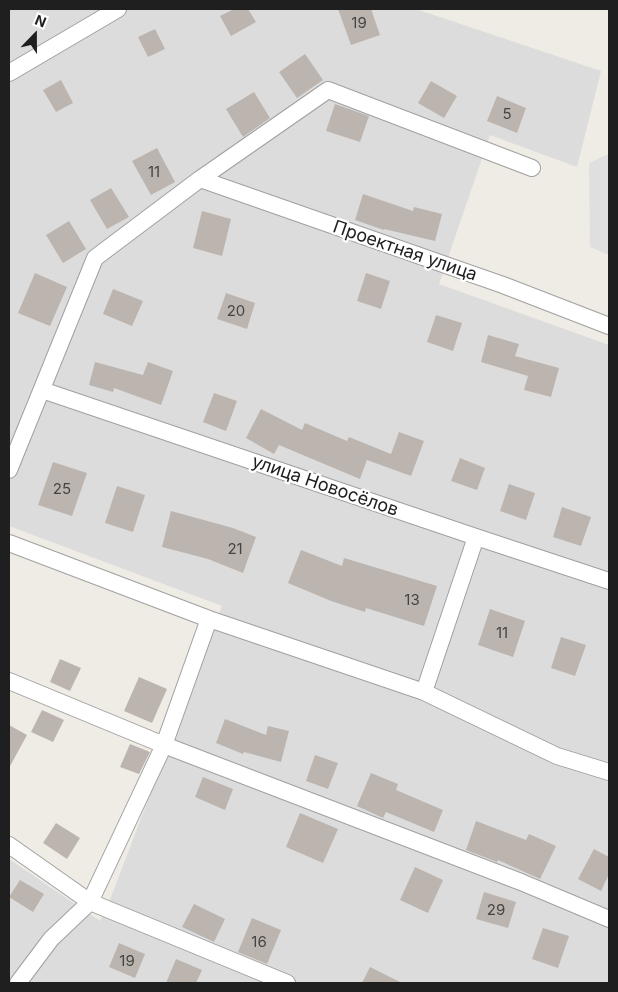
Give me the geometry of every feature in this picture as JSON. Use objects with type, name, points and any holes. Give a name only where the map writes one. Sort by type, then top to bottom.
[{"type":"street","points":[[9,73],[118,9]]},
{"type":"street","points":[[9,470],[95,258],[200,179],[328,90],[532,168]]},
{"type":"street","name":"Проектная улица","points":[[200,179],[503,285],[609,326]]},
{"type":"street","name":"улица Новосёлов","points":[[42,390],[609,581]]},
{"type":"street","points":[[424,692],[476,537]]},
{"type":"street","points":[[9,543],[209,619],[424,692],[556,756],[609,772]]},
{"type":"street","points":[[18,983],[51,939],[90,902],[164,745],[209,619]]},
{"type":"street","points":[[9,681],[164,745],[521,882],[609,920]]},
{"type":"street","points":[[9,845],[90,902],[287,983]]},
{"type":"shaded area","points":[[9,9],[416,9],[601,71],[577,167],[490,135],[439,284],[609,345],[609,983],[9,983],[9,859],[100,921],[111,897],[222,606],[9,526]]},
{"type":"shaded area","points":[[609,154],[609,255],[590,247],[589,163]]},
{"type":"building","points":[[234,9],[248,9],[256,22],[231,36],[220,16]]},
{"type":"building","points":[[338,9],[371,9],[380,35],[351,45]]},
{"type":"building","points":[[155,29],[165,49],[148,57],[138,37]]},
{"type":"building","points":[[305,54],[323,80],[297,98],[279,72]]},
{"type":"building","points":[[61,80],[73,103],[56,112],[43,90]]},
{"type":"building","points":[[431,81],[457,96],[444,118],[418,103]]},
{"type":"building","points":[[254,92],[270,118],[243,137],[226,109]]},
{"type":"building","points":[[497,96],[526,108],[517,133],[487,121]]},
{"type":"building","points":[[335,104],[369,116],[360,142],[326,131]]},
{"type":"building","points":[[157,148],[175,182],[151,195],[132,161]]},
{"type":"building","points":[[111,188],[129,217],[107,229],[90,200]]},
{"type":"building","points":[[363,194],[413,211],[414,207],[442,214],[435,241],[384,230],[355,220]]},
{"type":"building","points":[[202,211],[231,219],[222,256],[193,248]]},
{"type":"building","points":[[69,221],[86,249],[63,263],[46,235]]},
{"type":"building","points":[[35,273],[67,287],[50,326],[18,313]]},
{"type":"building","points":[[366,273],[390,281],[381,309],[357,301]]},
{"type":"building","points":[[113,289],[143,301],[132,326],[103,314]]},
{"type":"building","points":[[226,293],[255,303],[247,329],[217,319]]},
{"type":"building","points":[[436,315],[462,323],[453,351],[427,342]]},
{"type":"building","points":[[488,335],[519,344],[515,356],[559,368],[551,397],[524,390],[528,376],[481,362]]},
{"type":"building","points":[[95,362],[143,375],[148,362],[173,371],[161,405],[114,388],[113,392],[89,385]]},
{"type":"building","points":[[214,393],[237,401],[226,431],[203,422]]},
{"type":"building","points":[[261,409],[302,430],[305,423],[347,441],[349,437],[391,454],[399,432],[424,441],[411,476],[367,460],[360,479],[279,445],[274,454],[246,438]]},
{"type":"building","points":[[460,458],[485,468],[477,490],[451,481]]},
{"type":"building","points":[[53,462],[87,473],[72,516],[38,505]]},
{"type":"building","points":[[509,484],[535,493],[526,520],[500,511]]},
{"type":"building","points":[[117,486],[145,495],[133,532],[105,523]]},
{"type":"building","points":[[562,507],[591,517],[581,546],[553,537]]},
{"type":"building","points":[[171,511],[233,528],[256,537],[243,573],[208,559],[162,547]]},
{"type":"building","points":[[301,550],[342,566],[344,558],[437,586],[424,626],[366,608],[365,612],[331,601],[288,583]]},
{"type":"building","points":[[490,609],[525,621],[513,657],[478,645]]},
{"type":"building","points":[[561,637],[586,645],[575,676],[551,668]]},
{"type":"building","points":[[60,659],[81,668],[70,691],[50,682]]},
{"type":"building","points":[[139,677],[167,689],[152,723],[124,711]]},
{"type":"building","points":[[42,710],[64,720],[53,742],[31,732]]},
{"type":"building","points":[[225,719],[266,735],[268,726],[289,731],[281,762],[244,752],[243,754],[216,743]]},
{"type":"building","points":[[9,725],[27,735],[9,768]]},
{"type":"building","points":[[130,744],[150,752],[139,774],[120,767]]},
{"type":"building","points":[[315,755],[338,763],[328,789],[306,781]]},
{"type":"building","points":[[371,773],[398,784],[396,790],[443,810],[434,832],[386,812],[383,818],[357,806]]},
{"type":"building","points":[[203,777],[233,789],[225,810],[195,797]]},
{"type":"building","points":[[300,813],[338,829],[323,863],[286,847]]},
{"type":"building","points":[[476,821],[526,840],[529,834],[556,846],[540,879],[498,860],[497,862],[466,850]]},
{"type":"building","points":[[56,823],[80,838],[67,859],[43,843]]},
{"type":"building","points":[[594,849],[609,857],[609,874],[601,891],[578,879]]},
{"type":"building","points":[[415,867],[443,880],[428,913],[400,900]]},
{"type":"building","points":[[20,880],[44,894],[33,912],[9,897]]},
{"type":"building","points":[[484,892],[516,902],[508,928],[476,919]]},
{"type":"building","points":[[194,904],[225,919],[214,942],[182,927]]},
{"type":"building","points":[[252,918],[281,930],[267,964],[238,952]]},
{"type":"building","points":[[543,928],[569,936],[558,968],[532,959]]},
{"type":"building","points":[[119,943],[145,954],[135,978],[109,967]]},
{"type":"building","points":[[176,959],[202,970],[196,983],[166,983]]},
{"type":"building","points":[[370,967],[402,983],[362,983]]}]
